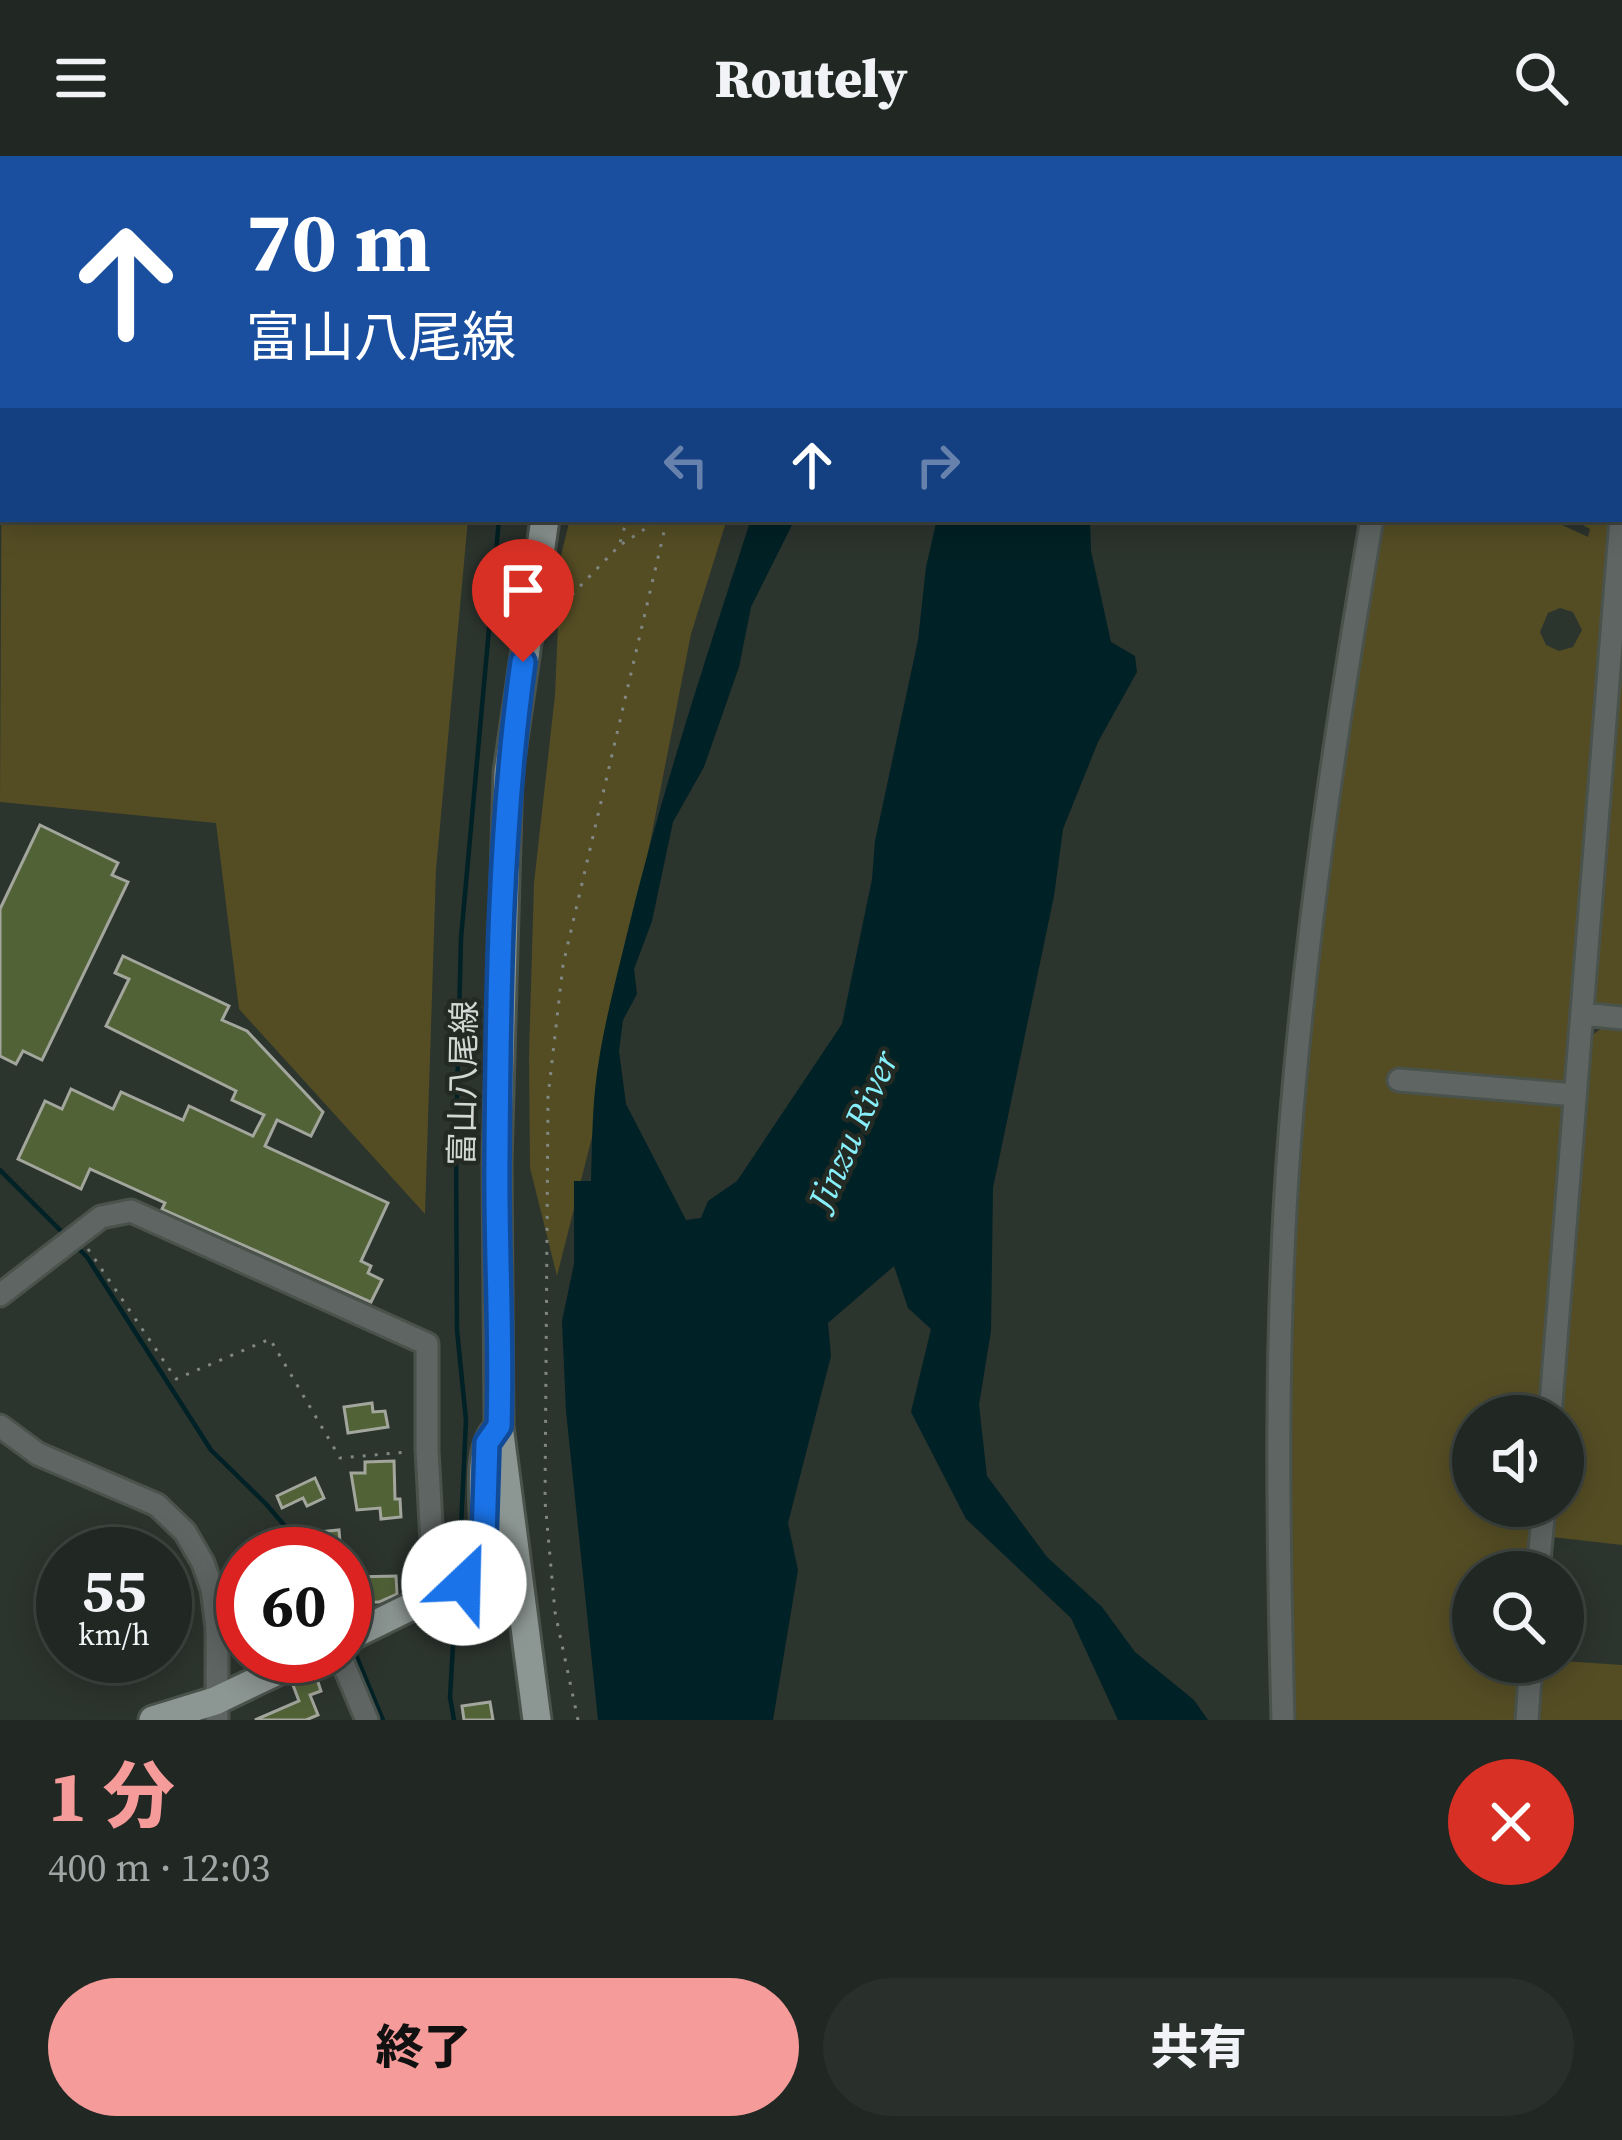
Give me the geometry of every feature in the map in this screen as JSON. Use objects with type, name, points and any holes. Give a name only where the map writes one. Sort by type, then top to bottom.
[{"type":"main road","name":"富山八尾線","points":[[537,1720],[499,1426],[497,1163],[507,797],[544,522]]},
{"type":"main road","points":[[372,1626],[483,1571],[487,1443],[499,1426]]},
{"type":"main road","points":[[153,1720],[216,1711],[263,1683]]},
{"type":"street","points":[[1283,1720],[1279,1401],[1289,1150],[1324,807],[1372,522]]},
{"type":"street","points":[[1552,1395],[1621,522]]},
{"type":"street","points":[[1582,1014],[1622,1018]]},
{"type":"street","points":[[1399,1080],[1575,1095]]},
{"type":"street","points":[[0,1295],[101,1217],[131,1210],[427,1344],[427,1450],[451,1589]]},
{"type":"street","points":[[0,1426],[38,1454],[157,1504],[184,1532],[212,1589],[217,1628],[216,1711]]},
{"type":"street","points":[[351,1683],[367,1720]]},
{"type":"street","points":[[1527,1720],[1530,1683]]},
{"type":"path","points":[[619,546],[626,522]]},
{"type":"path","points":[[528,624],[547,621],[619,546],[659,522]]},
{"type":"path","points":[[578,1720],[555,1612],[544,1501],[548,1097],[563,965],[663,522]]},
{"type":"path","points":[[78,1235],[176,1379],[270,1339],[340,1458],[427,1450]]},
{"type":"shaded area","points":[[1,522],[468,522],[436,870],[425,1214],[239,1009],[216,823],[0,802]]},
{"type":"shaded area","points":[[569,522],[726,522],[691,634],[593,1133],[557,1276],[530,1168],[529,1055],[534,883],[555,695],[561,555]]},
{"type":"shaded area","points":[[1385,522],[1556,522],[1588,537],[1590,529],[1583,522],[1614,522],[1544,1395],[1452,1395],[1452,1527],[1533,1527],[1532,1551],[1452,1551],[1452,1683],[1521,1683],[1518,1720],[1288,1720],[1285,1418],[1289,1269],[1303,1053],[1328,836]],"holes":[[[1560,608],[1573,612],[1582,630],[1573,647],[1559,651],[1546,645],[1540,632],[1548,613]]]},
{"type":"shaded area","points":[[1622,612],[1622,1011],[1595,1006],[1591,1000]]},
{"type":"shaded area","points":[[1611,1021],[1622,1022],[1622,1545],[1552,1537],[1553,1527],[1584,1527],[1584,1395],[1563,1395],[1590,1037]]},
{"type":"shaded area","points":[[1584,1662],[1622,1665],[1622,1720],[1534,1720],[1537,1683],[1584,1683]]},
{"type":"water","name":"Jinzu River","points":[[750,522],[794,522],[751,607],[739,667],[704,767],[673,822],[652,921],[634,969],[637,994],[623,1020],[619,1051],[626,1104],[686,1220],[701,1218],[708,1201],[737,1181],[842,1024],[918,640],[936,522],[1090,522],[1091,551],[1111,642],[1135,656],[1137,672],[1098,742],[1063,829],[1054,896],[993,1188],[991,1331],[979,1405],[987,1476],[1047,1557],[1102,1607],[1135,1652],[1194,1700],[1208,1720],[1118,1720],[1071,1618],[966,1519],[911,1412],[931,1329],[908,1308],[894,1266],[828,1323],[831,1356],[788,1523],[798,1570],[773,1720],[598,1720],[566,1411],[562,1321],[574,1264],[574,1181],[591,1181],[593,1113],[604,1033],[639,885]]},
{"type":"building","points":[[40,825],[118,863],[112,875],[128,882],[42,1060],[23,1051],[16,1064],[0,1056],[0,909]]},
{"type":"building","points":[[123,956],[229,1006],[222,1020],[247,1031],[323,1112],[311,1136],[277,1120],[265,1146],[388,1203],[361,1261],[371,1266],[368,1273],[382,1280],[371,1302],[162,1209],[165,1203],[90,1169],[81,1189],[18,1159],[45,1101],[62,1109],[71,1089],[113,1109],[121,1092],[183,1120],[189,1106],[253,1136],[264,1115],[232,1100],[236,1091],[106,1026],[129,979],[115,973]]},
{"type":"building","points":[[372,1403],[373,1412],[385,1411],[388,1427],[348,1433],[344,1407]]},
{"type":"building","points":[[394,1461],[395,1499],[400,1499],[401,1517],[381,1519],[380,1508],[357,1510],[351,1473],[365,1473],[365,1462]]},
{"type":"building","points":[[315,1478],[324,1498],[307,1506],[303,1498],[282,1508],[277,1496]]},
{"type":"building","points":[[396,1576],[397,1594],[372,1602],[372,1577]]},
{"type":"building","points":[[318,1683],[321,1691],[310,1695],[318,1715],[306,1720],[255,1720],[299,1701],[293,1685]]},
{"type":"building","points":[[490,1702],[493,1720],[464,1720],[462,1706]]},
{"type":"waterway","points":[[459,1571],[466,1420],[457,1330],[461,938],[499,522]]},
{"type":"waterway","points":[[0,1170],[66,1236]]},
{"type":"waterway","points":[[74,1244],[87,1257],[211,1450],[286,1527]]},
{"type":"waterway","points":[[454,1720],[450,1697],[456,1594]]},
{"type":"waterway","points":[[368,1683],[383,1720]]},
{"type":"route","points":[[464,1583],[483,1571],[487,1443],[499,1426],[501,960],[508,773],[523,662]]}]
